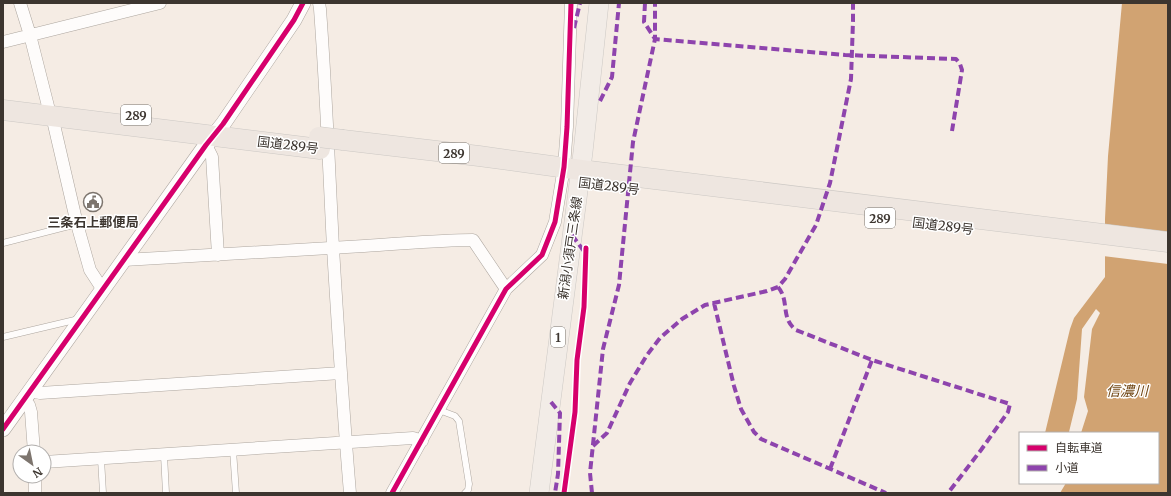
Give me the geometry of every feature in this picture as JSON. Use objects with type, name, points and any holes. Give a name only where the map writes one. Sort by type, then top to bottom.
[{"type":"highway","name":"国道289号","points":[[3,100],[50,111],[214,135],[320,143],[1168,253]]},
{"type":"highway","name":"国道289号","points":[[3,110],[50,111]]},
{"type":"highway","name":"国道289号","points":[[578,176],[1168,242]]},
{"type":"main road","name":"新潟小須戸三条線","points":[[539,493],[598,3]]},
{"type":"street","points":[[20,3],[50,111],[77,224],[90,270],[103,290]]},
{"type":"street","points":[[3,42],[160,3]]},
{"type":"street","points":[[3,429],[214,135],[294,20],[303,3]]},
{"type":"street","points":[[319,3],[325,71],[333,248],[350,493]]},
{"type":"street","points":[[392,493],[506,289],[542,255],[555,222],[578,176],[567,127],[571,3]]},
{"type":"street","points":[[214,135],[212,158],[218,255]]},
{"type":"street","points":[[124,260],[448,240],[473,240],[506,289]]},
{"type":"street","points":[[27,396],[40,393],[341,373]]},
{"type":"street","points":[[27,396],[31,412],[33,444]]},
{"type":"street","points":[[52,462],[413,438],[422,441]]},
{"type":"lane","points":[[3,243],[77,224]]},
{"type":"lane","points":[[3,337],[83,318]]},
{"type":"lane","points":[[439,410],[455,416],[459,421],[469,484],[468,490],[465,493]]},
{"type":"lane","points":[[233,450],[236,493]]},
{"type":"lane","points":[[164,455],[166,493]]},
{"type":"lane","points":[[101,459],[103,493]]},
{"type":"water","name":"信濃川","points":[[1122,3],[1168,3],[1168,493],[1060,493],[1065,484],[1159,484],[1159,432],[1081,432],[1088,411],[1084,397],[1092,329],[1100,313],[1096,309],[1082,329],[1077,399],[1069,432],[1045,432],[1074,318],[1105,277],[1105,219],[1108,156]]},
{"type":"pier","points":[[1103,224],[1168,232],[1168,264],[1103,256]]},
{"type":"marked path","points":[[574,28],[580,3]]},
{"type":"marked path","points":[[600,101],[612,77],[619,3]]},
{"type":"marked path","points":[[645,3],[644,22],[655,39],[845,55],[956,59],[962,70],[952,131]]},
{"type":"marked path","points":[[592,493],[590,473],[603,349],[619,285],[633,142],[655,39],[655,3]]},
{"type":"marked path","points":[[593,446],[607,433],[630,383],[647,355],[660,338],[682,319],[705,305],[767,291],[778,287],[785,279],[816,225],[830,183],[851,79],[853,3]]},
{"type":"marked path","points":[[572,235],[586,254]]},
{"type":"marked path","points":[[778,287],[784,298],[788,320],[796,330],[872,360],[1010,404],[1008,412],[948,493]]},
{"type":"marked path","points":[[714,303],[741,409],[754,432],[761,439],[886,493]]},
{"type":"marked path","points":[[830,469],[872,360]]},
{"type":"marked path","points":[[551,402],[560,413],[558,474],[555,493]]},
{"type":"cycle path","points":[[3,429],[206,145],[223,124],[294,20],[303,3]]},
{"type":"cycle path","points":[[392,493],[506,289],[542,255],[555,222],[564,167],[567,127],[571,3]]},
{"type":"cycle path","points":[[564,493],[575,412],[577,360],[584,307],[586,248]]},
{"type":"place","name":"三条石上郵便局","points":[[93,202]]}]
